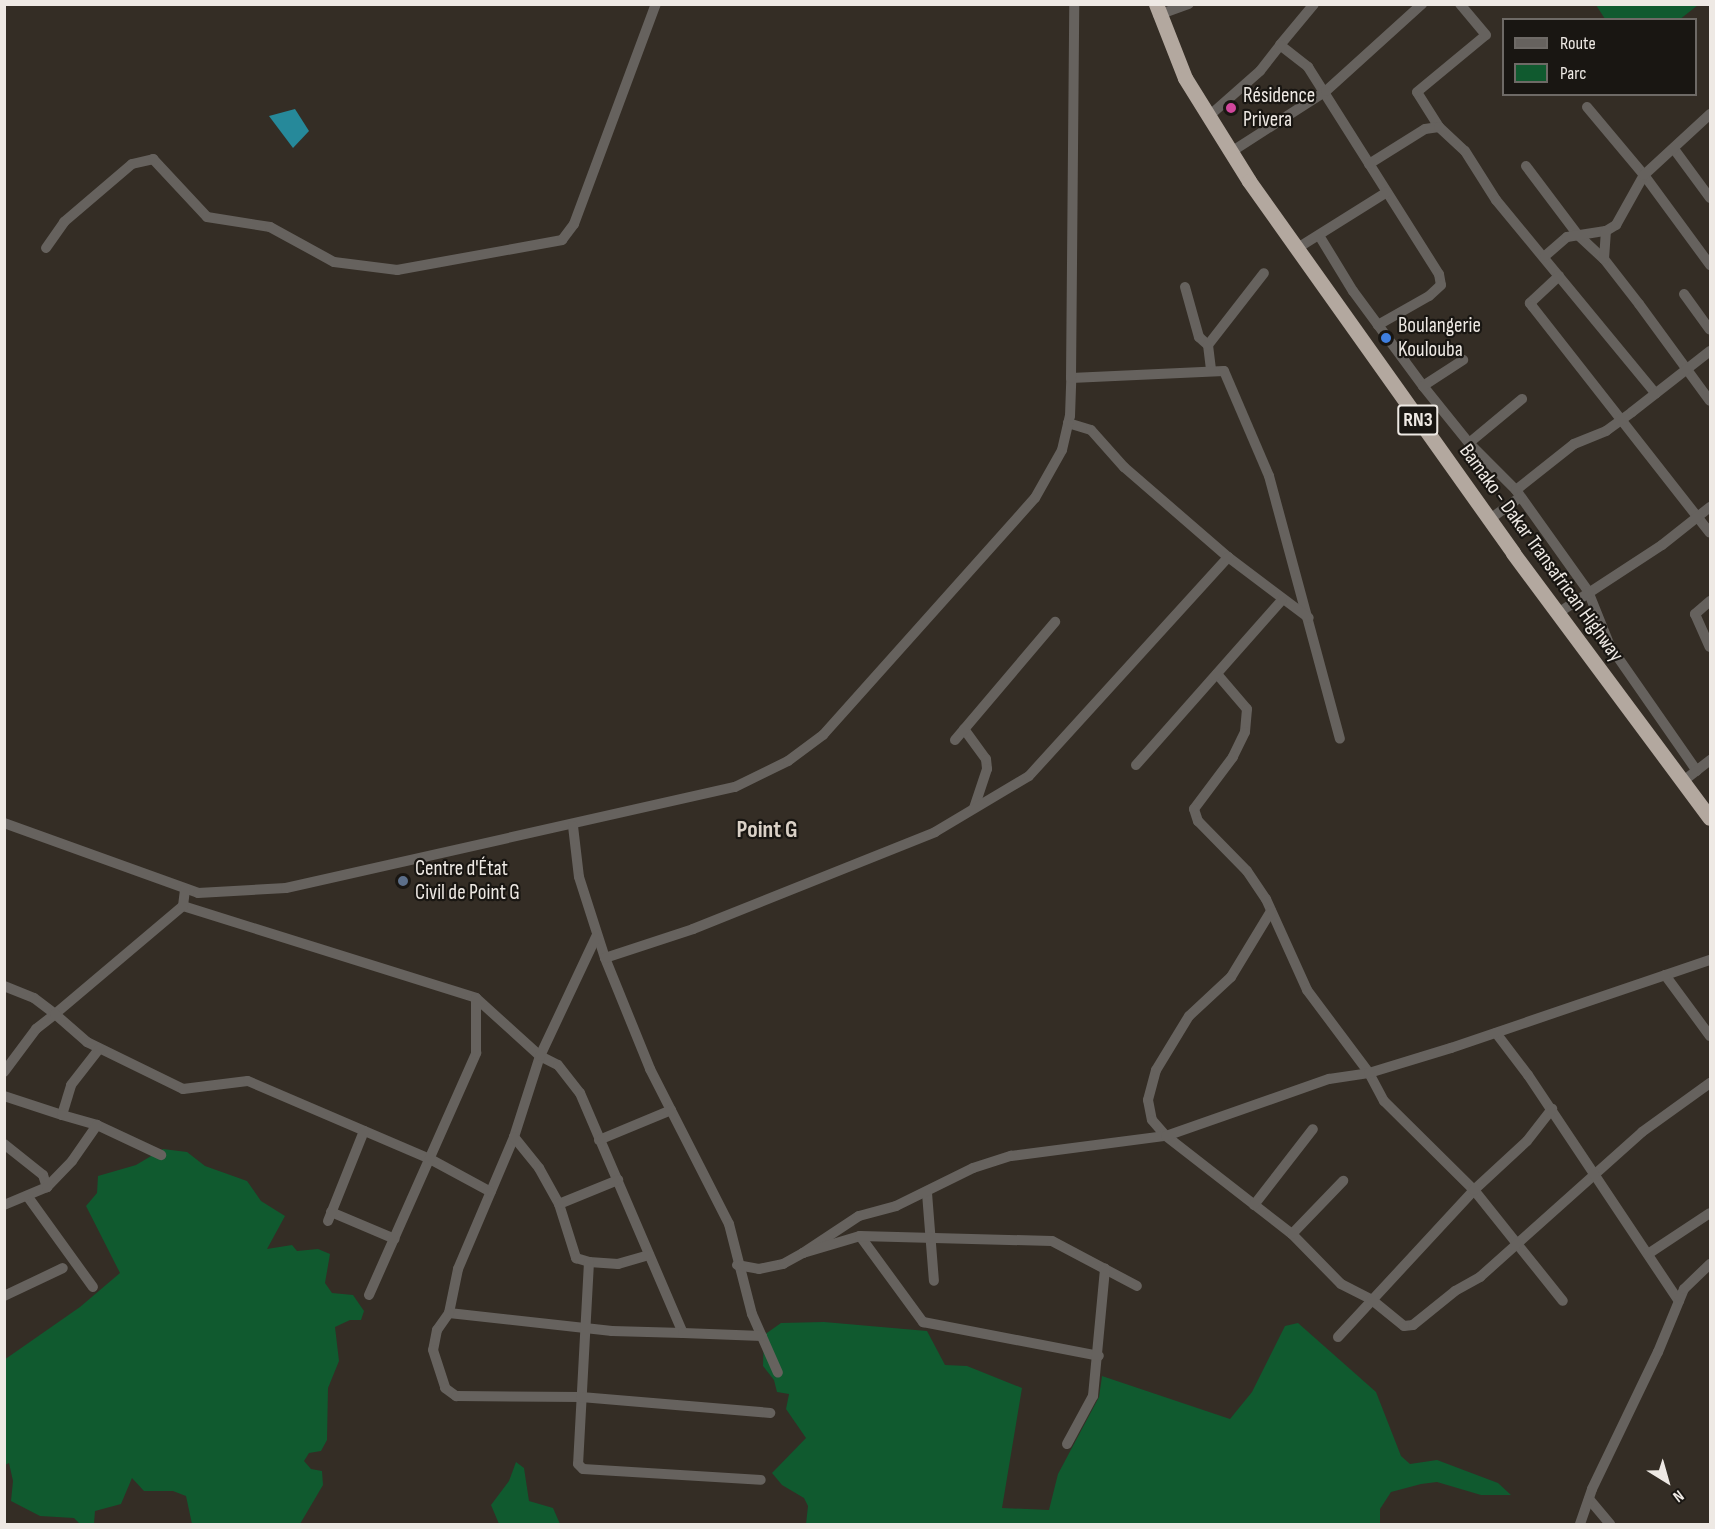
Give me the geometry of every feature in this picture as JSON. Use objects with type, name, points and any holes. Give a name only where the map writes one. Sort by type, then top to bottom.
[{"type":"highway","name":"Bamako - Dakar Transafrican Highway","points":[[1157,10],[1185,78],[1296,249],[1558,613],[1710,818]]},
{"type":"street","points":[[46,248],[64,222],[132,164],[153,159],[207,217],[270,227],[334,262],[397,270],[562,240],[574,224],[656,4]]},
{"type":"street","points":[[4,823],[185,889],[225,893],[286,888],[573,826],[735,787],[788,761],[823,735],[1035,498],[1062,450],[1068,423],[1071,378],[1074,4]]},
{"type":"street","points":[[1157,10],[1189,4]]},
{"type":"street","points":[[1209,116],[1260,71],[1314,4]]},
{"type":"street","points":[[1231,152],[1326,91],[1422,4]]},
{"type":"street","points":[[1460,4],[1486,35],[1417,92],[1439,127],[1465,151],[1496,200],[1545,256],[1656,394]]},
{"type":"street","points":[[1280,45],[1308,67],[1326,91],[1439,274],[1442,285],[1378,325]]},
{"type":"street","points":[[1587,107],[1644,175],[1710,266]]},
{"type":"street","points":[[1545,256],[1567,237],[1606,231],[1616,225],[1644,175],[1710,114]]},
{"type":"street","points":[[1369,164],[1425,129],[1439,127]]},
{"type":"street","points":[[1674,149],[1710,198]]},
{"type":"street","points":[[1526,166],[1578,235],[1604,260],[1710,401]]},
{"type":"street","points":[[1296,249],[1320,237],[1387,192]]},
{"type":"street","points":[[1604,260],[1606,231]]},
{"type":"street","points":[[1320,237],[1378,325],[1424,386],[1469,443],[1518,494],[1588,591],[1610,646],[1697,771]]},
{"type":"street","points":[[1208,345],[1264,273]]},
{"type":"street","points":[[1559,276],[1530,303],[1710,533]]},
{"type":"street","points":[[1185,286],[1199,337],[1208,345],[1211,368]]},
{"type":"street","points":[[1684,294],[1710,330]]},
{"type":"street","points":[[1490,519],[1574,444],[1623,419],[1710,351]]},
{"type":"street","points":[[1424,386],[1463,360]]},
{"type":"street","points":[[1071,378],[1211,368],[1224,371],[1234,386],[1269,476],[1340,739]]},
{"type":"street","points":[[1469,443],[1522,399]]},
{"type":"street","points":[[1068,423],[1091,430],[1124,467],[1228,557],[1282,600],[1309,618]]},
{"type":"street","points":[[1558,613],[1698,518],[1710,507]]},
{"type":"street","points":[[604,958],[693,929],[934,832],[1029,776],[1228,557]]},
{"type":"street","points":[[1136,765],[1282,600]]},
{"type":"street","points":[[1710,601],[1695,614],[1710,647]]},
{"type":"street","points":[[955,740],[1054,622]]},
{"type":"street","points":[[1217,674],[1246,709],[1245,732],[1233,757],[1194,809],[1198,821],[1247,871],[1271,911],[1307,990],[1369,1073],[1384,1101],[1474,1190],[1563,1301]]},
{"type":"street","points":[[964,729],[986,759],[987,769],[974,808]]},
{"type":"street","points":[[1682,782],[1710,760]]},
{"type":"street","points":[[573,826],[579,877],[604,958],[650,1069],[729,1224],[737,1265],[762,1336],[778,1373]]},
{"type":"street","points":[[4,1072],[36,1029],[183,906],[185,889]]},
{"type":"street","points":[[183,906],[476,998],[540,1056],[558,1065],[580,1093],[683,1334]]},
{"type":"street","points":[[1271,911],[1232,978],[1189,1016],[1156,1070],[1148,1100],[1152,1120],[1166,1136],[1292,1234],[1341,1284],[1372,1300],[1410,1327],[1480,1277],[1516,1241],[1642,1132],[1710,1083]]},
{"type":"street","points":[[597,935],[540,1056],[514,1137],[458,1269],[449,1312],[437,1329],[433,1350],[449,1393],[581,1397],[770,1413]]},
{"type":"street","points":[[737,1265],[759,1269],[783,1264],[859,1216],[927,1193],[973,1168],[1011,1156],[1166,1136],[1329,1079],[1369,1073],[1496,1033],[1710,960]]},
{"type":"street","points":[[1665,975],[1710,1036]]},
{"type":"street","points":[[4,986],[34,998],[99,1049],[183,1089],[248,1081],[430,1159],[491,1192]]},
{"type":"street","points":[[369,1295],[476,1053],[476,998]]},
{"type":"street","points":[[1496,1033],[1552,1109],[1679,1301]]},
{"type":"street","points":[[62,1115],[71,1085],[99,1049]]},
{"type":"street","points":[[4,1096],[97,1125],[161,1155]]},
{"type":"street","points":[[1338,1337],[1474,1190],[1527,1141],[1552,1109]]},
{"type":"street","points":[[599,1140],[671,1110]]},
{"type":"street","points":[[4,1204],[28,1197],[47,1187],[72,1161],[97,1125]]},
{"type":"street","points":[[1254,1205],[1270,1179],[1313,1129]]},
{"type":"street","points":[[364,1131],[329,1217],[395,1239]]},
{"type":"street","points":[[514,1137],[538,1168],[559,1204],[573,1253],[590,1263],[618,1264],[649,1255]]},
{"type":"street","points":[[4,1144],[43,1175],[47,1187]]},
{"type":"street","points":[[559,1204],[618,1180]]},
{"type":"street","points":[[1292,1234],[1343,1181]]},
{"type":"street","points":[[927,1193],[933,1239],[934,1281]]},
{"type":"street","points":[[28,1197],[93,1287]]},
{"type":"street","points":[[1648,1254],[1710,1213]]},
{"type":"street","points":[[803,1253],[860,1236],[1053,1241],[1137,1286]]},
{"type":"street","points":[[860,1236],[922,1322],[1099,1356]]},
{"type":"street","points":[[590,1263],[578,1464],[583,1469],[762,1480]]},
{"type":"street","points":[[1580,1524],[1589,1499],[1684,1289],[1710,1264]]},
{"type":"street","points":[[4,1296],[63,1268]]},
{"type":"street","points":[[1067,1444],[1093,1396],[1099,1356],[1105,1269]]},
{"type":"street","points":[[449,1312],[585,1328],[762,1336]]},
{"type":"street","points":[[1589,1499],[1610,1524]]},
{"type":"green space","points":[[1596,5],[1698,5],[1682,18],[1604,18]]},
{"type":"green space","points":[[163,1149],[187,1152],[205,1166],[247,1181],[261,1201],[285,1216],[267,1249],[292,1245],[297,1251],[318,1249],[330,1254],[325,1283],[332,1293],[353,1295],[364,1311],[361,1320],[350,1320],[335,1327],[339,1361],[328,1388],[327,1440],[321,1451],[309,1453],[304,1461],[311,1469],[322,1471],[323,1485],[300,1524],[192,1524],[186,1496],[173,1491],[144,1491],[132,1478],[121,1504],[95,1511],[94,1524],[80,1524],[74,1518],[40,1516],[11,1501],[13,1481],[9,1463],[5,1465],[4,1360],[80,1307],[120,1273],[86,1206],[97,1193],[98,1176],[136,1165]]},
{"type":"green space","points":[[824,1322],[927,1331],[945,1365],[967,1366],[1022,1388],[1002,1508],[1049,1510],[1058,1474],[1099,1397],[1102,1376],[1230,1419],[1252,1392],[1285,1326],[1298,1323],[1376,1392],[1401,1456],[1410,1464],[1437,1460],[1498,1483],[1511,1495],[1481,1495],[1437,1482],[1421,1484],[1391,1492],[1380,1509],[1380,1524],[806,1524],[808,1506],[804,1498],[782,1485],[772,1473],[806,1438],[786,1409],[789,1394],[777,1392],[774,1380],[763,1366],[764,1335],[781,1323]]},
{"type":"green space","points":[[516,1462],[524,1468],[529,1501],[553,1508],[560,1524],[499,1524],[491,1505],[509,1481]]},
{"type":"water","points":[[295,109],[309,131],[293,148],[269,116]]},
{"type":"place","name":"Résidence Privera","points":[[1231,108]]},
{"type":"place","name":"Boulangerie Koulouba","points":[[1386,338]]},
{"type":"place","name":"Centre d'État Civil de Point G","points":[[403,881]]},
{"type":"district","name":"Point G","points":[[767,830]]}]
